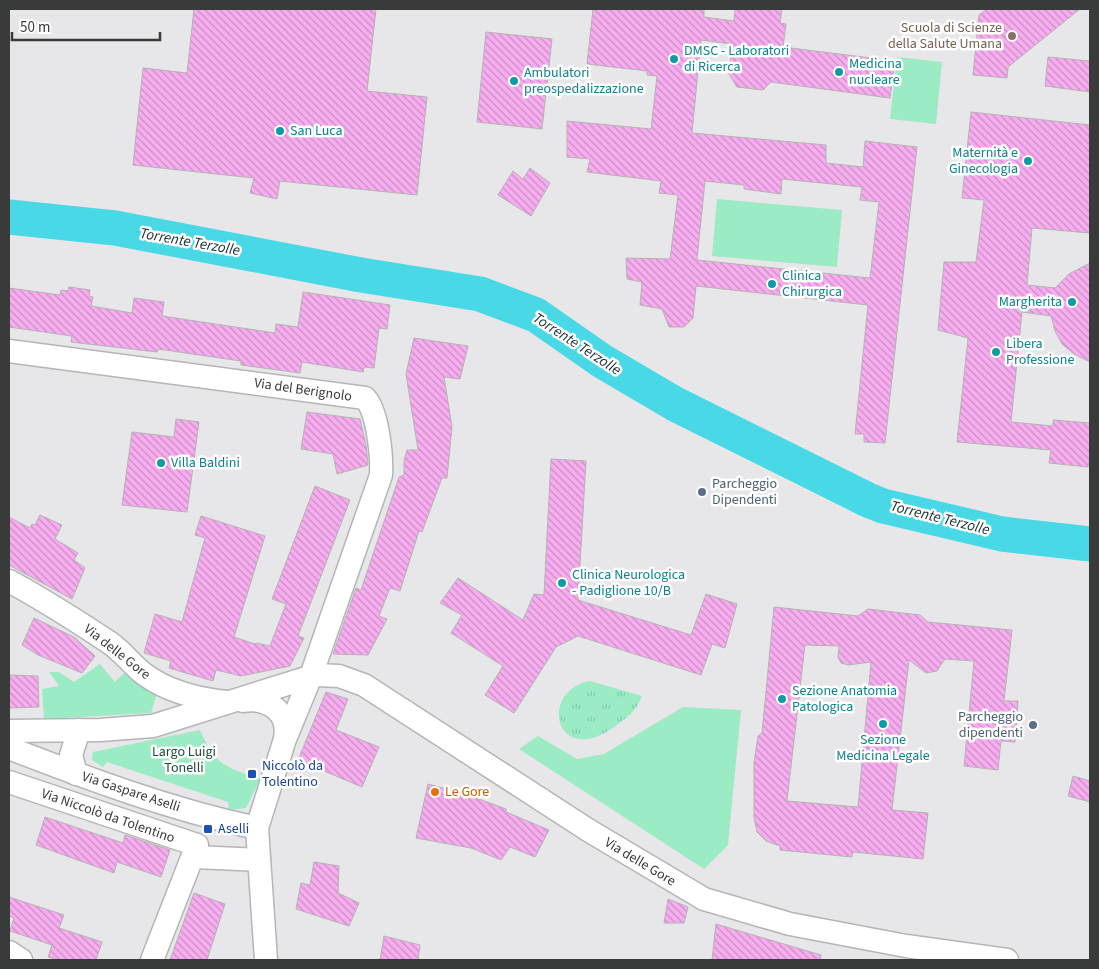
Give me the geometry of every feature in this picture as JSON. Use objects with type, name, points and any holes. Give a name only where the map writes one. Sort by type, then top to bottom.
[{"type":"street","name":"Via del Berignolo","points":[[9,351],[365,398],[372,405],[382,459],[381,475],[311,676]]},
{"type":"street","name":"Via delle Gore","points":[[9,581],[46,600],[83,625],[113,646],[144,674],[156,682],[188,695],[233,702],[311,676],[329,675],[364,685],[596,835],[698,896],[743,912],[904,953],[1007,960]]},
{"type":"street","points":[[266,960],[256,828],[287,734],[311,676]]},
{"type":"street","points":[[9,731],[153,726],[233,702],[256,701],[279,710],[286,726],[287,734]]},
{"type":"street","points":[[76,774],[71,755],[79,730]]},
{"type":"street","name":"Via Gaspare Aselli","points":[[9,748],[76,774],[212,818],[256,828]]},
{"type":"street","name":"Via Niccolò da Tolentino","points":[[9,782],[197,845],[194,857]]},
{"type":"street","points":[[152,960],[194,857],[259,860]]},
{"type":"street","points":[[9,952],[21,960]]},
{"type":"green space","points":[[897,57],[942,62],[936,124],[890,119]]},
{"type":"green space","points":[[717,199],[842,210],[837,267],[712,256]]},
{"type":"green space","name":"Largo Luigi Tonelli","points":[[100,664],[115,682],[127,670],[156,696],[151,713],[44,719],[42,689],[59,686],[49,672],[59,672],[74,682]]},
{"type":"green space","points":[[590,681],[642,696],[634,710],[614,727],[594,737],[578,739],[567,734],[560,724],[559,711],[563,698],[573,688]]},
{"type":"green space","points":[[683,707],[741,710],[728,845],[704,869],[519,749],[538,736],[577,759],[604,754]]},
{"type":"green space","name":"Largo Luigi Tonelli","points":[[200,730],[211,751],[223,764],[260,779],[246,808],[229,810],[228,802],[107,762],[103,767],[92,760],[93,752]]},
{"type":"building","name":"San Luca","points":[[194,9],[376,9],[367,91],[427,97],[417,195],[280,181],[277,199],[250,193],[254,178],[133,165],[143,68],[187,73]]},
{"type":"building","points":[[593,9],[704,9],[704,17],[734,21],[735,9],[782,9],[780,23],[786,24],[783,47],[895,61],[890,98],[771,82],[763,90],[737,87],[729,74],[732,44],[701,40],[692,133],[826,145],[826,163],[863,167],[865,141],[917,147],[885,443],[864,442],[864,434],[855,434],[868,305],[696,286],[693,318],[684,327],[669,327],[662,309],[640,305],[642,282],[627,279],[626,258],[670,259],[678,195],[659,193],[661,181],[587,172],[590,159],[567,157],[567,121],[651,129],[657,76],[647,75],[647,71],[587,64]],"holes":[[[782,179],[862,187],[860,200],[879,202],[870,278],[697,260],[705,181],[744,185],[744,189],[781,194]]]},
{"type":"building","name":"Scuola di Scienze della Salute Umana","points":[[987,9],[1080,9],[1008,67],[1007,78],[973,75],[979,15]]},
{"type":"building","name":"Ambulatori preospedalizzazione","points":[[486,32],[552,39],[542,129],[477,122]]},
{"type":"building","points":[[1048,57],[1090,61],[1090,92],[1045,86]]},
{"type":"building","points":[[971,112],[1090,125],[1090,233],[1032,228],[1027,285],[1055,288],[1069,274],[1090,263],[1090,362],[1074,354],[1062,344],[1055,331],[1051,316],[1022,312],[1011,422],[1053,426],[1053,420],[1090,423],[1090,457],[1088,467],[1049,463],[1051,450],[957,442],[968,338],[938,330],[944,262],[976,262],[984,200],[962,198]]},
{"type":"building","points":[[530,168],[550,183],[531,216],[498,195],[513,171],[523,179]]},
{"type":"building","points":[[69,287],[90,290],[89,296],[93,297],[91,306],[132,313],[134,298],[164,302],[162,316],[275,333],[276,324],[298,327],[303,292],[390,305],[387,329],[379,328],[374,368],[364,367],[363,372],[302,362],[300,373],[241,365],[241,361],[158,349],[157,352],[71,342],[72,336],[9,327],[9,288],[60,295],[61,290],[68,291]]},
{"type":"building","points":[[414,338],[468,346],[460,379],[444,377],[452,427],[447,478],[442,478],[422,532],[419,531],[400,591],[390,588],[379,616],[387,619],[368,655],[333,654],[356,588],[361,590],[399,477],[404,475],[404,461],[407,450],[418,450],[406,374]]},
{"type":"building","points":[[307,412],[360,419],[368,465],[337,474],[333,454],[301,449]]},
{"type":"building","name":"Villa Baldini","points":[[176,419],[199,422],[187,512],[122,505],[132,432],[174,437]]},
{"type":"building","name":"Clinica Neurologica - Padiglione 10/B","points":[[551,459],[586,461],[578,600],[691,635],[706,594],[737,604],[725,648],[712,644],[701,675],[578,636],[556,647],[514,713],[485,695],[503,666],[451,633],[462,615],[440,603],[458,578],[523,620],[534,594],[544,595]]},
{"type":"building","points":[[315,486],[350,500],[298,636],[304,638],[290,666],[241,676],[216,670],[213,681],[169,668],[171,661],[144,653],[155,614],[182,622],[205,538],[195,535],[201,516],[265,536],[234,637],[255,644],[270,646],[286,604],[272,599]]},
{"type":"building","points":[[40,515],[62,525],[55,539],[78,553],[74,560],[85,568],[72,599],[9,565],[9,517],[30,528],[32,524],[35,525]]},
{"type":"building","points":[[774,607],[858,616],[868,609],[920,615],[928,622],[1012,630],[1004,701],[1018,701],[1015,742],[1001,741],[998,770],[964,766],[974,661],[945,659],[937,671],[926,673],[909,660],[892,810],[928,813],[923,859],[853,852],[852,857],[780,850],[780,846],[766,841],[757,832],[754,817],[754,763],[758,736],[762,733]],"holes":[[[805,645],[839,646],[838,657],[841,663],[848,665],[871,662],[858,807],[787,801]]]},
{"type":"building","points":[[34,618],[74,637],[95,656],[82,673],[38,655],[22,645]]},
{"type":"building","points":[[9,675],[38,676],[39,707],[9,708]]},
{"type":"building","points":[[326,692],[348,699],[336,730],[379,747],[362,787],[298,760]]},
{"type":"building","points":[[1073,776],[1090,781],[1090,802],[1068,796]]},
{"type":"building","points":[[428,784],[468,795],[506,809],[506,812],[549,830],[535,857],[510,847],[501,860],[471,848],[416,838]]},
{"type":"building","points":[[45,817],[123,843],[125,835],[170,850],[161,877],[117,862],[114,873],[36,845]]},
{"type":"building","points":[[314,862],[339,866],[338,893],[359,903],[349,926],[296,909],[301,883],[310,885]]},
{"type":"building","points":[[194,893],[225,904],[207,960],[170,960]]},
{"type":"building","points":[[9,897],[64,915],[59,928],[102,942],[96,960],[59,960],[48,957],[52,945],[10,931],[14,918],[9,916]]},
{"type":"building","points":[[668,899],[688,907],[684,923],[664,923]]},
{"type":"building","points":[[716,924],[821,955],[820,960],[712,960]]},
{"type":"building","points":[[384,936],[420,945],[418,960],[380,960]]},
{"type":"waterway","name":"Torrente Terzolle","points":[[9,217],[115,228],[361,275],[480,294],[536,315],[602,361],[675,404],[868,500],[883,506],[1002,534],[1090,544]]},
{"type":"place","name":"Scuola di Scienze della Salute Umana","points":[[1012,36]]},
{"type":"place","name":"DMSC - Laboratori di Ricerca","points":[[674,59]]},
{"type":"place","name":"Medicina nucleare","points":[[839,72]]},
{"type":"place","name":"Ambulatori preospedalizzazione","points":[[514,81]]},
{"type":"place","name":"San Luca","points":[[280,131]]},
{"type":"place","name":"Maternità e Ginecologia","points":[[1028,161]]},
{"type":"place","name":"Clinica Chirurgica","points":[[772,284]]},
{"type":"place","name":"Margherita","points":[[1072,302]]},
{"type":"place","name":"Libera Professione","points":[[996,352]]},
{"type":"place","name":"Villa Baldini","points":[[161,463]]},
{"type":"place","name":"Parcheggio Dipendenti","points":[[702,492]]},
{"type":"place","name":"Clinica Neurologica - Padiglione 10/B","points":[[562,583]]},
{"type":"place","name":"Sezione Anatomia Patologica","points":[[782,699]]},
{"type":"place","name":"Sezione Medicina Legale","points":[[883,724]]},
{"type":"place","name":"Parcheggio dipendenti","points":[[1033,725]]},
{"type":"place","name":"Niccolò da Tolentino","points":[[252,774]]},
{"type":"place","name":"Le Gore","points":[[435,792]]},
{"type":"place","name":"Aselli","points":[[208,829]]}]
